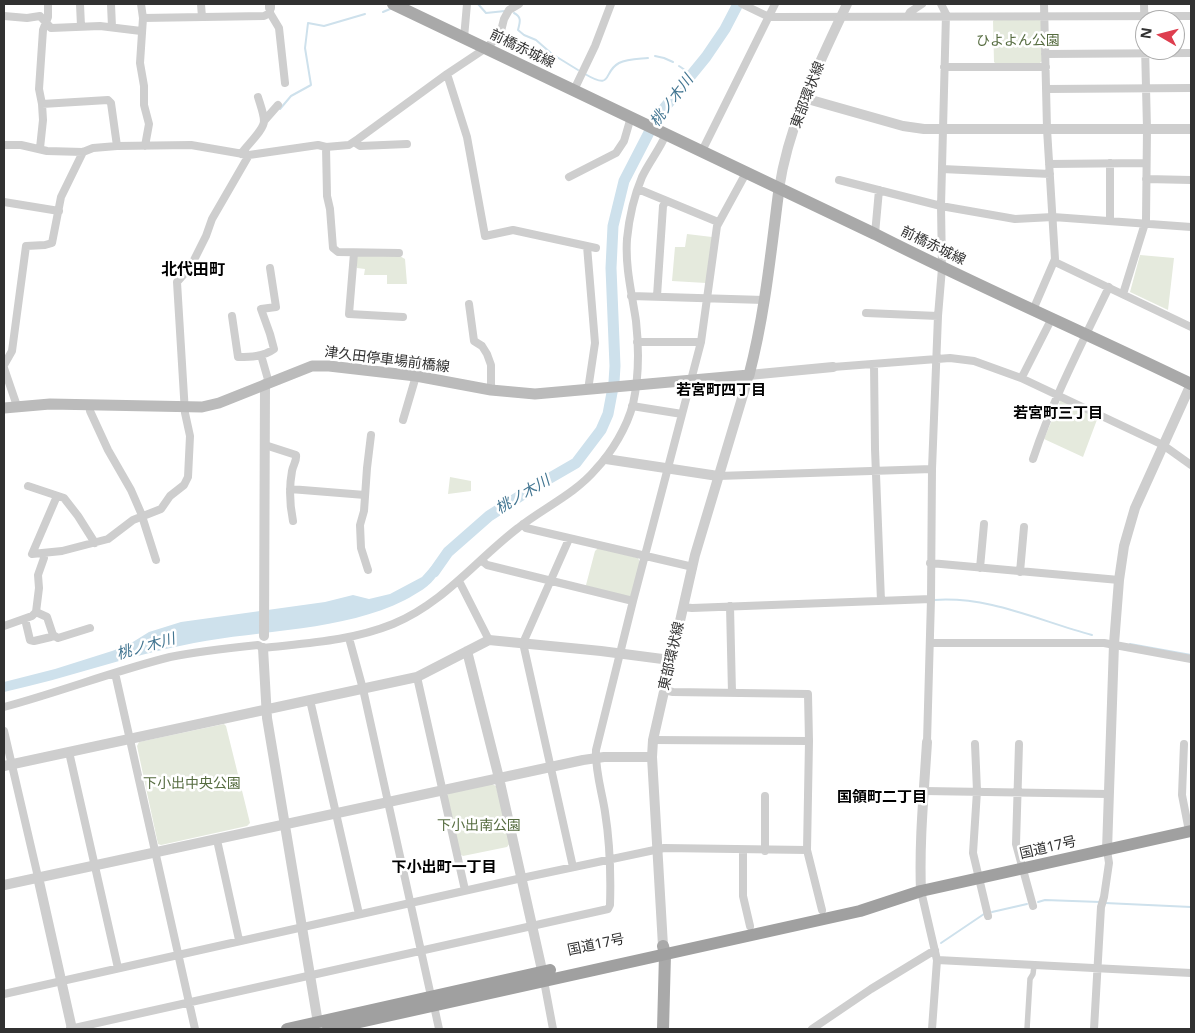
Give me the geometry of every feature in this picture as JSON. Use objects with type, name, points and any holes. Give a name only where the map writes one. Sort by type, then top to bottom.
[{"type":"highway","name":"国道17号","points":[[664,950],[750,926],[979,879],[1190,831]]},
{"type":"highway","name":"国道17号","points":[[287,1029],[321,1027],[543,976],[860,911],[916,892]]},
{"type":"main road","name":"前橋赤城線","points":[[393,4],[875,234],[942,268],[1191,384]]},
{"type":"main road","points":[[630,386],[749,375],[764,300],[779,189]]},
{"type":"main road","name":"津久田停車場前橋線","points":[[4,408],[89,404],[202,407],[219,403],[312,366],[329,366],[416,376],[491,390],[535,394],[630,386]]},
{"type":"main road","points":[[663,1029],[664,950]]},
{"type":"street","points":[[40,148],[43,120],[39,89],[43,30],[48,17],[48,4]]},
{"type":"street","points":[[80,4],[81,26]]},
{"type":"street","points":[[111,4],[112,26]]},
{"type":"street","points":[[141,4],[140,64],[144,86],[144,105],[149,124],[145,146]]},
{"type":"street","points":[[201,4],[202,17]]},
{"type":"street","points":[[464,38],[467,4]]},
{"type":"street","points":[[4,145],[21,145],[47,151],[82,152],[93,148],[117,146],[190,145],[245,154],[318,145],[326,147],[349,144],[486,48],[500,35],[504,19],[509,10],[519,4]]},
{"type":"street","points":[[574,90],[595,46],[610,4]]},
{"type":"street","points":[[702,151],[776,4]]},
{"type":"street","name":"東部環状線","points":[[779,189],[782,166],[804,98],[847,4]]},
{"type":"street","points":[[908,16],[910,12],[922,4]]},
{"type":"street","points":[[932,1029],[937,960],[916,892],[925,791],[931,599],[932,469],[938,316],[942,268],[942,130],[946,16],[941,4]]},
{"type":"street","points":[[1033,310],[1055,262],[1046,129],[1044,4]]},
{"type":"street","points":[[744,5],[769,16],[1135,15]]},
{"type":"street","points":[[142,18],[264,16],[270,8],[279,28],[285,83]]},
{"type":"street","points":[[4,16],[27,18],[40,16],[51,28],[112,26],[141,31]]},
{"type":"street","points":[[1045,54],[1135,52]]},
{"type":"street","points":[[1123,294],[1145,224],[1145,60]]},
{"type":"street","points":[[944,68],[1046,66]]},
{"type":"street","points":[[447,74],[467,138],[485,236],[513,230],[596,248]]},
{"type":"street","points":[[1046,89],[1191,88]]},
{"type":"street","points":[[258,97],[264,121]]},
{"type":"street","points":[[804,98],[903,126],[942,130],[1191,129]]},
{"type":"street","points":[[42,104],[108,100],[111,103],[117,146]]},
{"type":"street","points":[[57,496],[32,554],[62,551],[108,539],[125,525],[161,509],[168,498],[182,487],[187,479],[190,442],[185,407],[177,282],[191,266],[245,154],[248,144],[261,131],[264,121],[278,105]]},
{"type":"street","points":[[569,177],[616,153],[635,119]]},
{"type":"street","points":[[4,707],[145,664],[191,653],[258,645],[263,648],[349,638],[398,622],[423,608],[459,581],[522,524],[586,480],[606,459],[619,437],[632,406],[630,386],[637,342],[628,278],[627,239],[630,218],[642,176],[664,133]]},
{"type":"street","points":[[354,142],[360,146],[407,144]]},
{"type":"street","points":[[326,147],[327,196],[334,248],[338,252],[399,253]]},
{"type":"street","points":[[16,406],[4,367],[12,350],[26,246],[46,245],[52,242],[61,197],[82,152]]},
{"type":"street","points":[[1110,163],[1110,221]]},
{"type":"street","points":[[1049,164],[1146,163]]},
{"type":"street","points":[[942,169],[1050,174]]},
{"type":"street","points":[[4,731],[7,766],[38,877],[72,1029],[608,909],[610,905],[611,858],[596,758],[633,601],[701,342],[718,222],[746,173]]},
{"type":"street","points":[[1146,179],[1191,180]]},
{"type":"street","points":[[839,180],[941,206],[1015,219],[1053,217],[1191,227]]},
{"type":"street","points":[[638,189],[718,222]]},
{"type":"street","points":[[875,234],[879,190]]},
{"type":"street","points":[[657,296],[663,206],[666,201]]},
{"type":"street","points":[[4,202],[59,211]]},
{"type":"street","points":[[587,246],[595,342],[591,390]]},
{"type":"street","points":[[354,253],[349,314],[403,317]]},
{"type":"street","points":[[1055,262],[1191,327]]},
{"type":"street","points":[[232,316],[238,357],[253,357],[274,350],[261,309],[276,306],[270,268]]},
{"type":"street","points":[[1033,459],[1058,395],[1109,287]]},
{"type":"street","points":[[631,296],[764,300]]},
{"type":"street","points":[[469,304],[474,342],[482,346],[491,366],[491,390]]},
{"type":"street","points":[[866,313],[938,316]]},
{"type":"street","points":[[1021,378],[1052,318]]},
{"type":"street","points":[[637,342],[701,342]]},
{"type":"street","points":[[261,355],[267,384],[263,608],[266,710],[309,976],[321,1027]]},
{"type":"street","points":[[749,375],[936,359],[967,359],[1021,378],[1058,395],[1163,445],[1191,465]]},
{"type":"street","points":[[874,364],[880,601]]},
{"type":"street","name":"東部環状線","points":[[664,950],[652,757],[653,740],[693,567],[749,375]]},
{"type":"street","points":[[403,420],[416,376]]},
{"type":"street","points":[[1094,1029],[1101,908],[1109,863],[1107,850],[1108,794],[1114,644],[1119,580],[1124,546],[1135,508],[1191,384]]},
{"type":"street","points":[[89,404],[90,411],[108,450],[131,490],[142,516],[156,560]]},
{"type":"street","points":[[632,406],[682,414]]},
{"type":"street","points":[[368,570],[360,545],[360,526],[364,511],[371,435]]},
{"type":"street","points":[[265,445],[296,455],[290,489],[293,521]]},
{"type":"street","points":[[606,459],[718,476],[932,469]]},
{"type":"street","points":[[28,486],[64,498],[95,543]]},
{"type":"street","points":[[290,489],[365,495]]},
{"type":"street","points":[[522,524],[526,528],[569,539],[693,567]]},
{"type":"street","points":[[980,568],[984,524]]},
{"type":"street","points":[[1020,572],[1024,527]]},
{"type":"street","points":[[569,539],[523,644],[573,867]]},
{"type":"street","points":[[4,626],[32,616],[36,612],[39,588],[38,575],[44,558],[43,554]]},
{"type":"street","points":[[481,560],[487,565],[633,601]]},
{"type":"street","points":[[930,563],[1119,580]]},
{"type":"street","points":[[459,581],[489,640]]},
{"type":"street","points":[[683,607],[931,599]]},
{"type":"street","points":[[730,606],[732,692]]},
{"type":"street","points":[[36,612],[47,617],[53,635],[58,638],[90,628]]},
{"type":"street","points":[[25,619],[30,640],[34,642],[53,635]]},
{"type":"street","points":[[349,638],[363,689],[439,1029]]},
{"type":"street","points":[[7,766],[417,677],[489,640],[670,660]]},
{"type":"street","points":[[930,643],[1114,644],[1191,659]]},
{"type":"street","points":[[468,652],[522,878],[553,1029]]},
{"type":"street","points":[[115,673],[195,1029]]},
{"type":"street","points":[[417,677],[465,890]]},
{"type":"street","points":[[664,690],[673,692],[808,694],[807,850],[822,910]]},
{"type":"street","points":[[310,700],[359,914]]},
{"type":"street","points":[[653,740],[809,741]]},
{"type":"street","points":[[975,744],[977,791],[973,853],[988,916]]},
{"type":"street","points":[[1019,744],[1016,844],[1033,906]]},
{"type":"street","points":[[1184,744],[1182,795],[1190,831]]},
{"type":"street","points":[[69,752],[118,968]]},
{"type":"street","points":[[4,885],[596,758],[652,757]]},
{"type":"street","points":[[925,791],[1108,794]]},
{"type":"street","points":[[765,796],[765,851]]},
{"type":"street","points":[[217,840],[239,940]]},
{"type":"street","points":[[4,992],[62,981],[465,890],[664,848],[765,851],[807,850]]},
{"type":"street","points":[[744,850],[743,896],[750,926]]},
{"type":"street","points":[[812,1029],[871,989],[935,950]]},
{"type":"street","points":[[937,960],[1191,973]]},
{"type":"street","points":[[1027,1029],[1030,979],[1034,966]]},
{"type":"green space","name":"ひよよん公園","points":[[995,19],[1039,19],[1041,21],[1042,61],[1040,63],[996,64],[994,62],[993,21]]},
{"type":"green space","points":[[687,234],[712,237],[706,283],[672,281],[675,247],[685,247]]},
{"type":"green space","points":[[357,255],[398,255],[405,259],[407,284],[387,284],[387,275],[364,275],[365,269],[357,268]]},
{"type":"green space","points":[[1140,255],[1174,258],[1168,310],[1130,292]]},
{"type":"green space","points":[[1061,399],[1098,417],[1083,457],[1044,439]]},
{"type":"green space","points":[[450,477],[471,481],[471,491],[448,494]]},
{"type":"green space","points":[[598,548],[638,558],[640,562],[631,596],[628,598],[589,589],[586,585],[595,551]]},
{"type":"green space","name":"下小出中央公園","points":[[224,724],[250,823],[247,826],[161,845],[158,844],[137,746],[139,742]]},
{"type":"green space","name":"下小出南公園","points":[[492,784],[496,786],[510,843],[507,847],[463,856],[460,854],[447,796],[449,793]]},
{"type":"water","points":[[446,550],[439,572],[431,583],[409,598],[381,610],[329,624],[170,648],[4,692],[4,682],[55,669],[112,651],[128,645],[149,632],[181,622],[325,602],[353,595],[369,599],[390,594],[422,577]]},
{"type":"waterway","points":[[478,4],[486,13],[505,11]]},
{"type":"waterway","name":"桃ノ木川","points":[[434,572],[448,552],[489,516],[576,463],[601,430],[608,414],[614,382],[611,268],[613,226],[624,181],[657,117],[706,57],[725,29],[738,4]]},
{"type":"waterway","points":[[383,12],[390,9]]},
{"type":"waterway","points":[[514,13],[520,22],[518,30],[536,40],[552,54],[578,70]]},
{"type":"waterway","points":[[280,109],[291,96],[311,85],[305,48],[308,23],[324,26],[365,14]]},
{"type":"waterway","points":[[655,56],[673,62]]},
{"type":"waterway","points":[[585,74],[600,81],[604,80],[619,63],[648,58]]},
{"type":"waterway","points":[[679,66],[691,74]]},
{"type":"waterway","points":[[934,600],[955,600],[995,606],[1092,635]]},
{"type":"waterway","points":[[1130,644],[1191,655]]},
{"type":"waterway","points":[[1038,902],[1045,900],[1100,902]]},
{"type":"waterway","points":[[1105,903],[1191,907]]},
{"type":"waterway","points":[[992,912],[1027,904]]},
{"type":"waterway","points":[[941,943],[984,914]]},
{"type":"district","name":"北代田町","points":[[193,270]]},
{"type":"district","name":"若宮町四丁目","points":[[721,391]]},
{"type":"district","name":"若宮町三丁目","points":[[1058,414]]},
{"type":"district","name":"国領町二丁目","points":[[882,798]]},
{"type":"district","name":"下小出町一丁目","points":[[444,868]]}]
